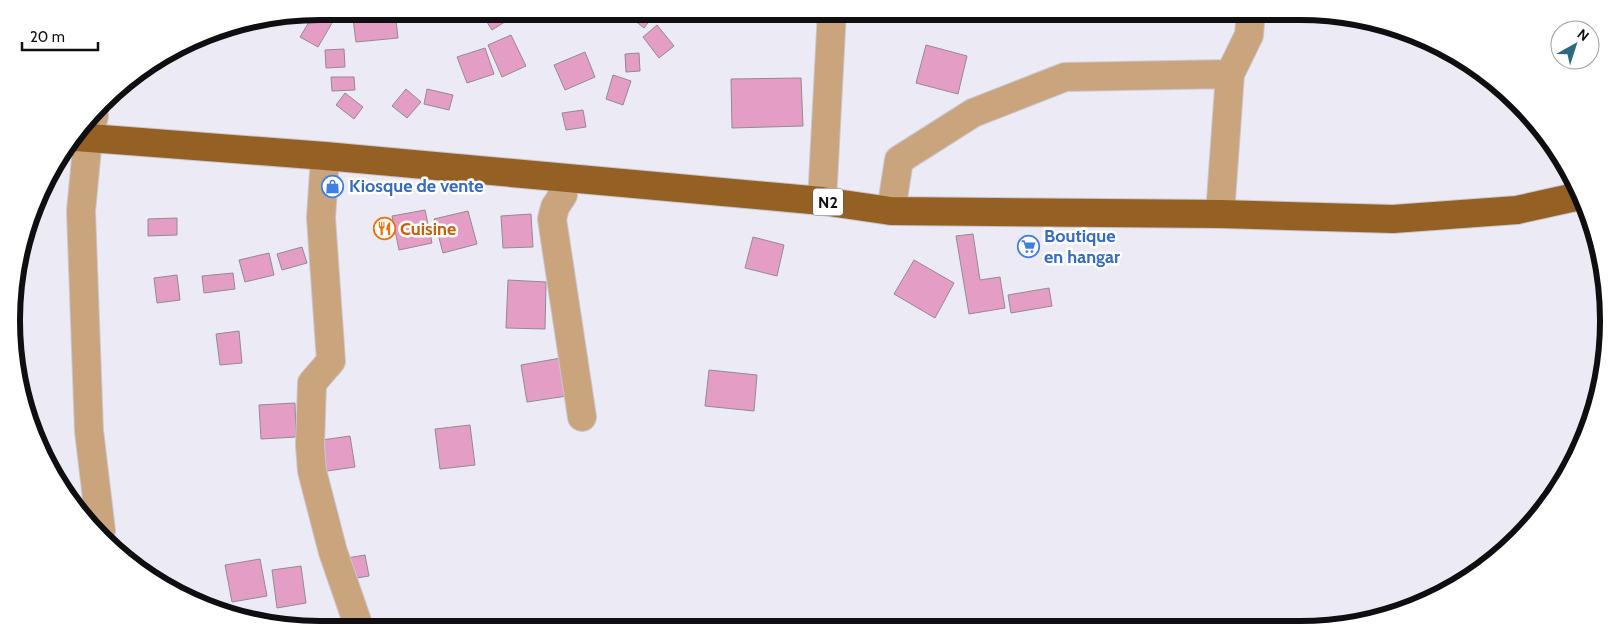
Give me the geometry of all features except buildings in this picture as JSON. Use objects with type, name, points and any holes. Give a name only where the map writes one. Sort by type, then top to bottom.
[{"type":"highway","name":"N2","points":[[88,130],[325,156],[822,201],[891,211],[1220,214],[1393,219],[1517,210],[1573,198]]},
{"type":"street","points":[[822,201],[832,20]]},
{"type":"street","points":[[1220,214],[1230,74],[1249,35],[1250,20]]},
{"type":"street","points":[[891,211],[899,160],[973,113],[1065,77],[1230,74]]},
{"type":"street","points":[[86,133],[81,211],[89,431],[100,525]]},
{"type":"street","points":[[325,156],[321,218],[331,362],[312,383],[310,446],[316,490],[322,504],[333,552],[357,621]]},
{"type":"street","points":[[560,178],[563,195],[555,207],[552,219],[582,417]]},
{"type":"place","name":"Kiosque de vente","points":[[333,186]]},
{"type":"place","name":"Cuisine","points":[[384,229]]},
{"type":"place","name":"Boutique en hangar","points":[[1028,246]]}]
